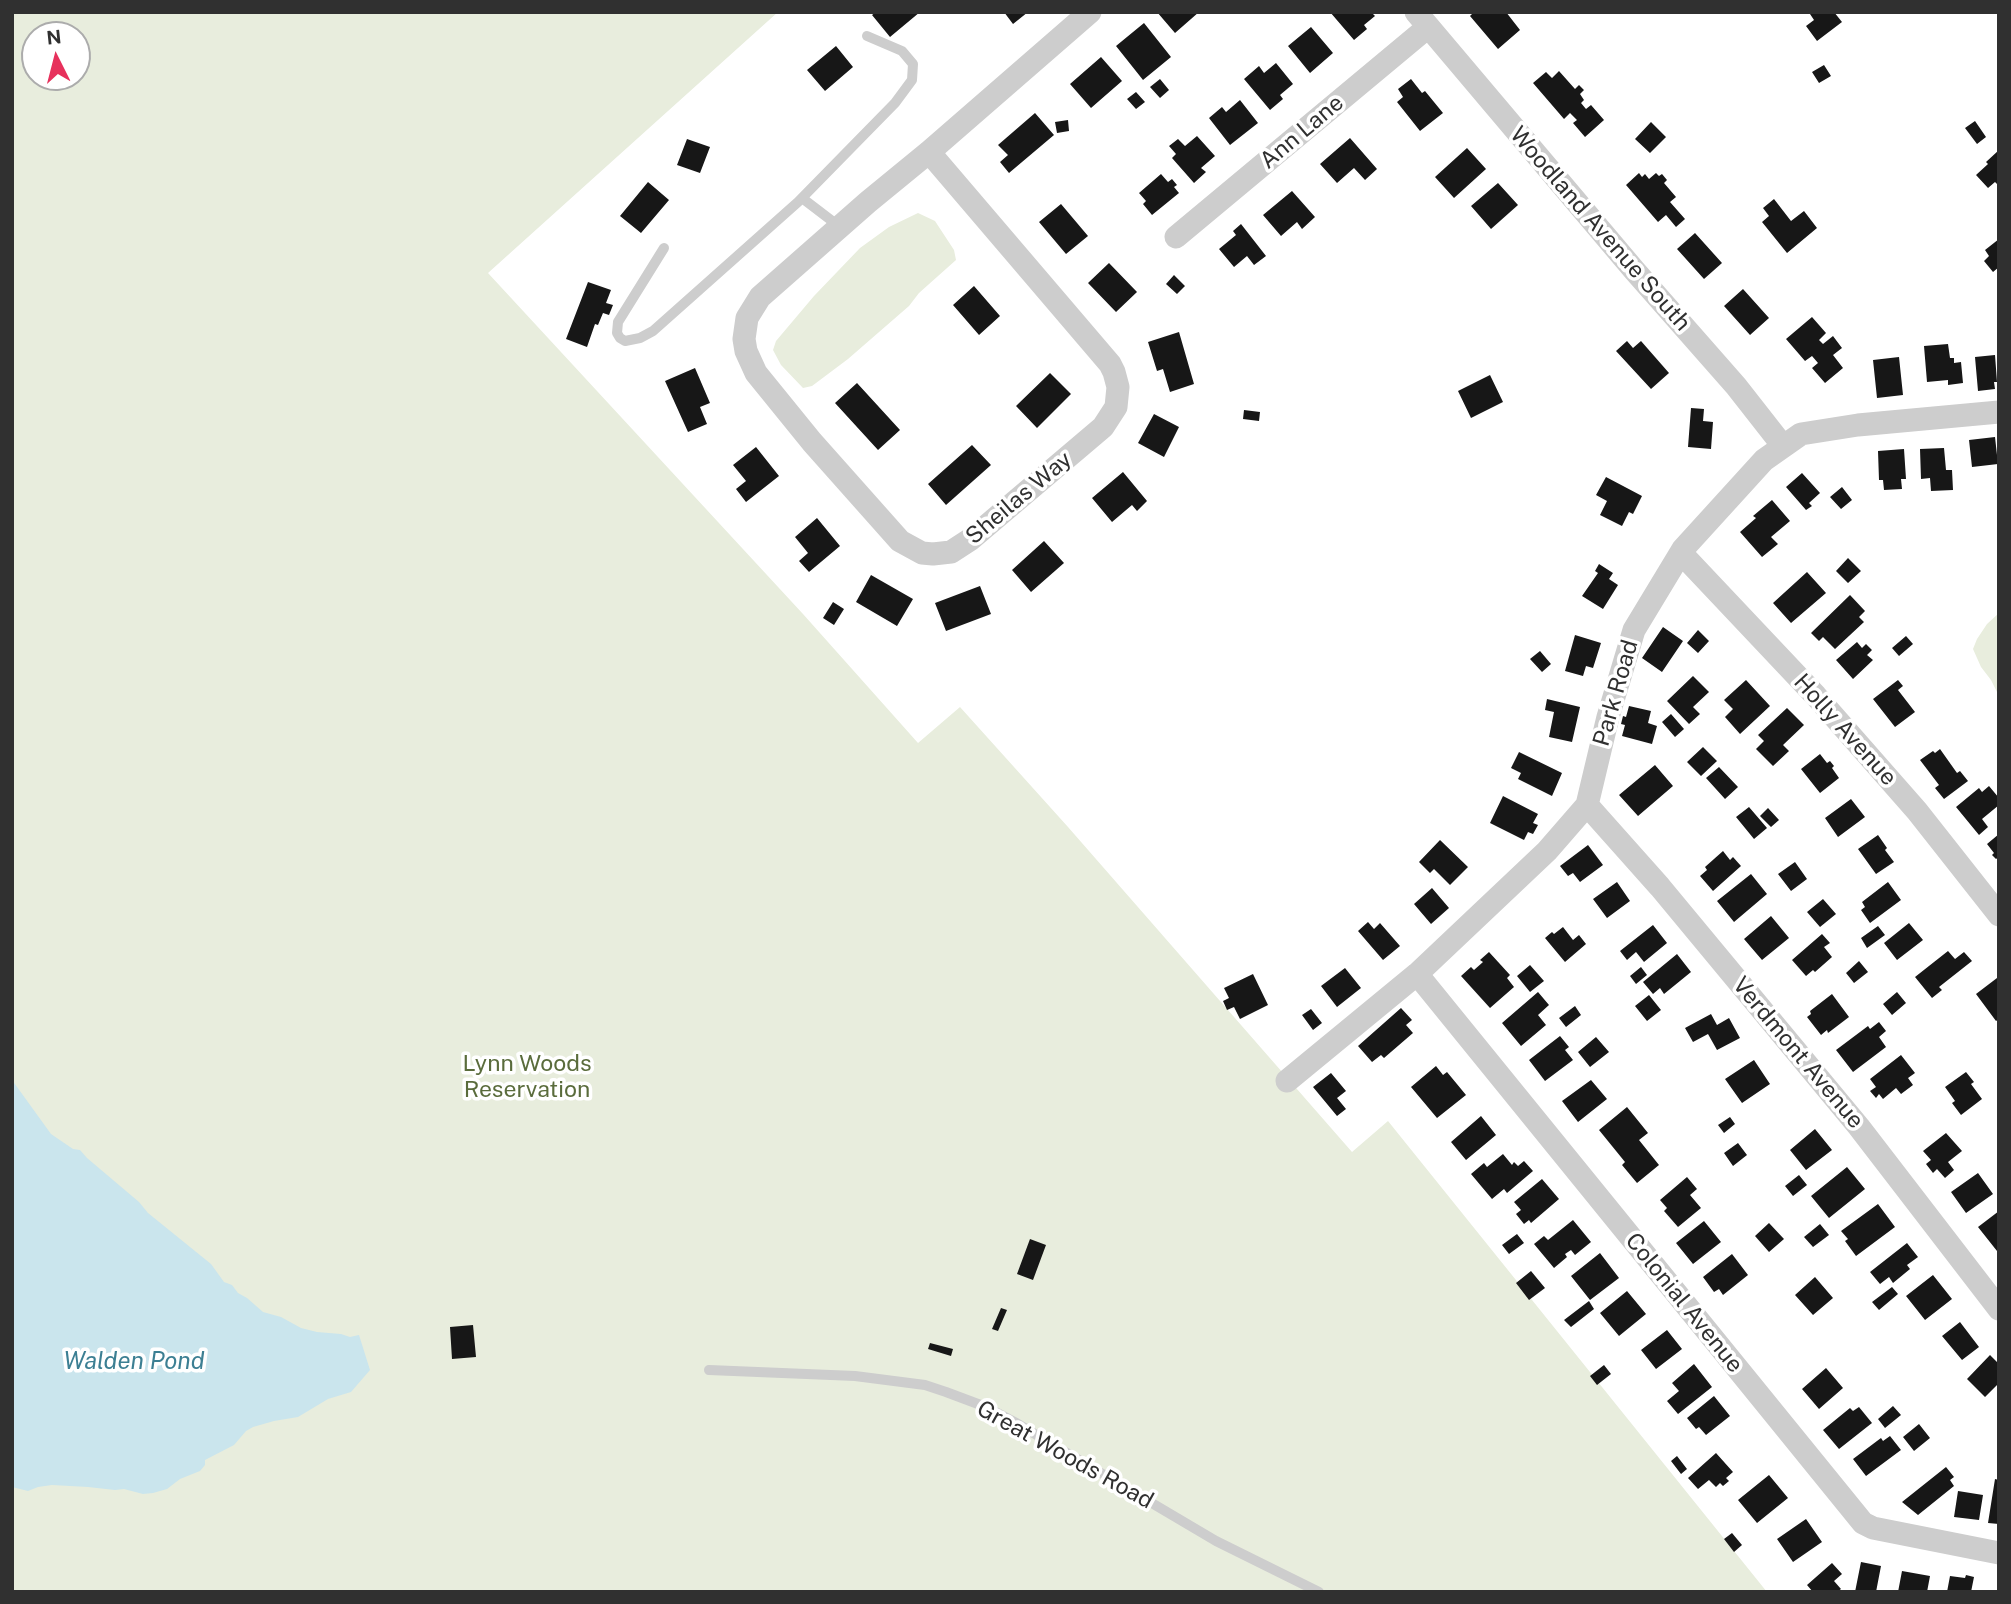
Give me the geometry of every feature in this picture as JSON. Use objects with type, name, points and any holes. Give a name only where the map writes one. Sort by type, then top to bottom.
[{"type":"street","name":"Sheilas Way","points":[[929,152],[1110,364],[1118,387],[1116,407],[1103,427],[971,539],[951,552],[933,554],[922,553],[900,541],[755,373],[744,339],[747,318],[760,298],[1090,12]]},
{"type":"street","name":"Ann Lane","points":[[1176,236],[1422,19]]},
{"type":"street","name":"Woodland Avenue South","points":[[1422,19],[1633,270],[1736,386],[1783,446]]},
{"type":"street","name":"Park Road","points":[[1287,1081],[1417,974],[1547,851],[1587,805],[1608,717],[1634,630],[1681,553],[1764,460],[1801,433],[1999,412]]},
{"type":"street","name":"Holly Avenue","points":[[1681,553],[1816,696],[1917,811],[1999,915]]},
{"type":"street","name":"Verdmont Avenue","points":[[1587,805],[1660,887],[1859,1127],[1999,1309]]},
{"type":"street","name":"Colonial Avenue","points":[[1417,974],[1865,1525],[1999,1553]]},
{"type":"lane","points":[[664,247],[618,322],[617,333],[625,341],[640,338],[653,331],[802,198],[895,103],[912,80],[913,64],[902,51],[867,36]]},
{"type":"lane","points":[[802,198],[840,227]]},
{"type":"lane","name":"Great Woods Road","points":[[709,1370],[855,1376],[915,1383],[946,1392],[1018,1424],[1216,1541],[1319,1592]]},
{"type":"green space","name":"Lynn Woods Reservation","points":[[12,12],[778,12],[488,273],[803,614],[918,743],[960,707],[1352,1152],[1388,1121],[1767,1592],[12,1592]]},
{"type":"green space","points":[[918,213],[935,221],[954,250],[956,260],[919,293],[909,306],[848,359],[812,386],[803,388],[781,365],[773,350],[776,341],[860,248],[889,227]]},
{"type":"green space","points":[[1999,613],[1999,696],[1973,649],[1987,624]]},
{"type":"water","name":"Walden Pond","points":[[12,1080],[51,1134],[73,1149],[80,1150],[148,1213],[211,1264],[224,1282],[232,1285],[263,1312],[317,1332],[350,1337],[359,1335],[370,1370],[351,1392],[328,1399],[298,1417],[253,1427],[234,1445],[205,1460],[200,1471],[180,1479],[167,1489],[153,1493],[52,1485],[28,1491],[12,1487]]},
{"type":"building","points":[[876,12],[920,12],[890,37],[872,15]]},
{"type":"building","points":[[1004,12],[1028,12],[1013,24]]},
{"type":"building","points":[[1157,12],[1199,12],[1175,33]]},
{"type":"building","points":[[1330,12],[1371,12],[1375,16],[1364,25],[1367,29],[1354,40]]},
{"type":"building","points":[[1474,12],[1506,12],[1520,30],[1498,49],[1470,16]]},
{"type":"building","points":[[1834,12],[1842,22],[1817,41],[1806,26],[1814,20],[1810,14]]},
{"type":"building","points":[[1144,23],[1171,57],[1143,80],[1116,46]]},
{"type":"building","points":[[1311,27],[1333,53],[1310,73],[1288,46]]},
{"type":"building","points":[[836,46],[853,67],[825,91],[807,70]]},
{"type":"building","points":[[1101,57],[1122,81],[1091,108],[1070,84]]},
{"type":"building","points":[[1276,63],[1293,84],[1280,95],[1283,99],[1270,110],[1244,79],[1259,66],[1264,73]]},
{"type":"building","points":[[1824,65],[1831,76],[1819,83],[1812,72]]},
{"type":"building","points":[[1559,71],[1575,89],[1579,85],[1584,90],[1580,94],[1584,100],[1581,103],[1586,109],[1591,105],[1604,120],[1585,137],[1573,123],[1577,120],[1570,113],[1564,119],[1533,83],[1546,72],[1552,78]]},
{"type":"building","points":[[1160,79],[1169,90],[1160,98],[1150,87]]},
{"type":"building","points":[[1411,79],[1443,113],[1420,131],[1397,102],[1403,97],[1398,89]]},
{"type":"building","points":[[1136,92],[1145,102],[1136,109],[1127,99]]},
{"type":"building","points":[[1240,100],[1258,123],[1230,145],[1209,118],[1222,107],[1226,112]]},
{"type":"building","points":[[1035,113],[1054,135],[1009,173],[1000,162],[1008,155],[998,145]]},
{"type":"building","points":[[1068,120],[1069,131],[1057,133],[1055,122]]},
{"type":"building","points":[[1975,121],[1986,137],[1977,144],[1965,128]]},
{"type":"building","points":[[1651,122],[1666,137],[1650,153],[1635,139]]},
{"type":"building","points":[[1197,136],[1215,156],[1201,168],[1206,172],[1194,183],[1172,158],[1176,154],[1169,146],[1178,139],[1185,146]]},
{"type":"building","points":[[1350,138],[1377,169],[1365,180],[1354,168],[1337,183],[1320,164]]},
{"type":"building","points":[[687,139],[710,147],[700,173],[677,165]]},
{"type":"building","points":[[1467,148],[1486,169],[1454,198],[1435,177]]},
{"type":"building","points":[[1999,150],[1999,186],[1995,182],[1988,188],[1976,175]]},
{"type":"building","points":[[1639,173],[1642,177],[1645,174],[1649,179],[1656,173],[1659,176],[1662,174],[1667,180],[1664,183],[1676,197],[1670,202],[1685,219],[1676,227],[1666,215],[1658,222],[1626,185]]},
{"type":"building","points":[[1161,174],[1168,182],[1172,179],[1179,193],[1152,215],[1143,204],[1146,201],[1139,193]]},
{"type":"building","points":[[648,182],[669,200],[641,233],[620,216]]},
{"type":"building","points":[[1498,183],[1518,205],[1491,229],[1471,206]]},
{"type":"building","points":[[1292,191],[1315,217],[1302,229],[1297,222],[1281,236],[1263,215]]},
{"type":"building","points":[[1774,199],[1791,221],[1804,211],[1817,228],[1787,253],[1762,222],[1769,216],[1763,208]]},
{"type":"building","points":[[1061,204],[1088,236],[1066,254],[1039,222]]},
{"type":"building","points":[[1241,224],[1266,256],[1254,265],[1247,256],[1234,267],[1219,249],[1236,235],[1233,231]]},
{"type":"building","points":[[1695,233],[1722,263],[1704,279],[1677,249]]},
{"type":"building","points":[[1999,239],[1999,267],[1993,272],[1984,261],[1989,256],[1985,250]]},
{"type":"building","points":[[1109,263],[1137,292],[1116,312],[1088,283]]},
{"type":"building","points":[[1174,275],[1185,286],[1177,294],[1166,284]]},
{"type":"building","points":[[588,282],[611,290],[606,303],[613,305],[609,315],[603,313],[598,325],[595,324],[587,347],[566,339]]},
{"type":"building","points":[[974,286],[1000,316],[979,335],[953,305]]},
{"type":"building","points":[[1743,289],[1769,318],[1750,335],[1724,306]]},
{"type":"building","points":[[1812,317],[1826,333],[1819,340],[1823,344],[1833,336],[1842,348],[1833,355],[1843,368],[1825,383],[1812,368],[1818,363],[1812,356],[1805,361],[1786,339]]},
{"type":"building","points":[[1179,332],[1194,384],[1170,392],[1163,369],[1157,371],[1148,342]]},
{"type":"building","points":[[1627,341],[1633,348],[1641,341],[1669,373],[1651,389],[1616,351]]},
{"type":"building","points":[[1948,344],[1950,358],[1954,358],[1954,363],[1961,362],[1963,383],[1948,385],[1948,380],[1927,382],[1924,346]]},
{"type":"building","points":[[1995,355],[1995,389],[1978,391],[1975,357]]},
{"type":"building","points":[[1899,357],[1903,395],[1877,398],[1873,360]]},
{"type":"building","points":[[695,368],[710,403],[700,407],[707,424],[688,432],[665,381]]},
{"type":"building","points":[[1050,373],[1071,394],[1037,428],[1016,406]]},
{"type":"building","points":[[1490,375],[1503,402],[1471,418],[1458,391]]},
{"type":"building","points":[[857,383],[900,430],[878,450],[835,403]]},
{"type":"building","points":[[1691,408],[1704,409],[1703,421],[1713,422],[1711,449],[1688,447]]},
{"type":"building","points":[[1244,410],[1260,412],[1259,421],[1243,419]]},
{"type":"building","points":[[1154,414],[1179,427],[1164,457],[1138,443]]},
{"type":"building","points":[[1995,437],[1998,464],[1972,467],[1969,440]]},
{"type":"building","points":[[972,445],[991,465],[946,505],[928,484]]},
{"type":"building","points":[[756,447],[779,476],[746,502],[736,489],[746,481],[733,465]]},
{"type":"building","points":[[1944,448],[1946,470],[1952,470],[1953,490],[1931,491],[1930,478],[1921,479],[1920,449]]},
{"type":"building","points":[[1904,449],[1906,479],[1901,479],[1902,489],[1884,490],[1883,480],[1879,480],[1878,451]]},
{"type":"building","points":[[1123,472],[1147,501],[1137,511],[1132,505],[1112,522],[1092,498]]},
{"type":"building","points":[[1802,473],[1820,493],[1809,503],[1812,506],[1806,510],[1786,487]]},
{"type":"building","points":[[1606,477],[1642,496],[1633,514],[1629,512],[1622,526],[1600,515],[1607,501],[1596,495]]},
{"type":"building","points":[[1842,487],[1852,500],[1841,509],[1830,497]]},
{"type":"building","points":[[1772,500],[1790,521],[1771,537],[1778,544],[1762,557],[1740,532],[1756,518],[1753,516]]},
{"type":"building","points":[[817,518],[840,546],[809,572],[799,561],[808,553],[795,537]]},
{"type":"building","points":[[1044,541],[1064,563],[1031,592],[1012,570]]},
{"type":"building","points":[[1848,558],[1861,571],[1848,583],[1836,571]]},
{"type":"building","points":[[1599,564],[1613,573],[1609,579],[1618,585],[1603,609],[1582,596],[1598,573],[1595,571]]},
{"type":"building","points":[[1807,572],[1826,593],[1791,623],[1773,603]]},
{"type":"building","points":[[871,575],[913,599],[897,626],[856,602]]},
{"type":"building","points":[[980,586],[991,614],[946,631],[935,603]]},
{"type":"building","points":[[1850,595],[1865,611],[1859,617],[1864,622],[1835,649],[1823,637],[1819,641],[1811,633]]},
{"type":"building","points":[[833,602],[844,609],[834,625],[823,618]]},
{"type":"building","points":[[1663,627],[1683,641],[1662,672],[1642,658]]},
{"type":"building","points":[[1698,630],[1709,641],[1698,653],[1687,643]]},
{"type":"building","points":[[1575,635],[1601,643],[1593,668],[1586,666],[1583,676],[1565,671]]},
{"type":"building","points":[[1906,636],[1913,644],[1899,656],[1892,648]]},
{"type":"building","points":[[1857,642],[1862,648],[1866,644],[1872,650],[1867,655],[1873,660],[1853,679],[1836,660]]},
{"type":"building","points":[[1540,651],[1551,664],[1542,672],[1530,659]]},
{"type":"building","points":[[1693,676],[1709,692],[1693,707],[1700,714],[1689,724],[1667,701]]},
{"type":"building","points":[[1746,680],[1770,706],[1740,734],[1725,717],[1733,709],[1724,700]]},
{"type":"building","points":[[1898,680],[1903,686],[1898,690],[1915,712],[1895,727],[1873,699]]},
{"type":"building","points":[[1547,699],[1580,707],[1572,742],[1549,737],[1554,712],[1545,710]]},
{"type":"building","points":[[1629,706],[1651,711],[1648,723],[1657,726],[1652,744],[1622,736],[1625,725],[1621,724]]},
{"type":"building","points":[[1787,708],[1804,725],[1783,745],[1789,751],[1773,766],[1756,749],[1764,741],[1758,735]]},
{"type":"building","points":[[1671,714],[1684,729],[1675,737],[1662,722]]},
{"type":"building","points":[[1703,747],[1717,761],[1701,776],[1687,762]]},
{"type":"building","points":[[1940,749],[1957,773],[1960,771],[1968,781],[1944,799],[1935,788],[1939,785],[1920,760]]},
{"type":"building","points":[[1519,752],[1562,773],[1552,796],[1518,779],[1521,773],[1511,768]]},
{"type":"building","points":[[1820,754],[1827,763],[1830,761],[1834,766],[1832,768],[1839,778],[1820,793],[1801,769]]},
{"type":"building","points":[[1655,765],[1673,786],[1638,816],[1619,795]]},
{"type":"building","points":[[1719,767],[1738,787],[1725,799],[1706,778]]},
{"type":"building","points":[[1989,786],[1999,798],[1999,805],[1982,819],[1988,827],[1979,835],[1956,807],[1979,788],[1982,792]]},
{"type":"building","points":[[1503,796],[1538,814],[1533,823],[1538,825],[1533,834],[1528,832],[1524,840],[1490,823]]},
{"type":"building","points":[[1851,799],[1865,817],[1838,837],[1825,818]]},
{"type":"building","points":[[1749,807],[1767,828],[1754,839],[1736,817]]},
{"type":"building","points":[[1768,808],[1779,820],[1771,827],[1760,816]]},
{"type":"building","points":[[1999,834],[1999,857],[1996,859],[1987,844]]},
{"type":"building","points":[[1878,835],[1894,862],[1876,874],[1858,849]]},
{"type":"building","points":[[1440,840],[1468,867],[1450,885],[1434,869],[1430,873],[1419,862]]},
{"type":"building","points":[[1588,845],[1603,865],[1580,882],[1573,873],[1568,876],[1560,866]]},
{"type":"building","points":[[1723,851],[1730,860],[1733,857],[1741,866],[1713,891],[1700,876],[1707,870],[1705,867]]},
{"type":"building","points":[[1795,862],[1807,879],[1791,891],[1778,874]]},
{"type":"building","points":[[1751,874],[1767,894],[1734,922],[1717,901]]},
{"type":"building","points":[[1617,882],[1630,901],[1607,918],[1593,899]]},
{"type":"building","points":[[1888,882],[1901,900],[1870,923],[1861,910],[1865,907],[1862,902]]},
{"type":"building","points":[[1432,888],[1449,908],[1431,924],[1414,904]]},
{"type":"building","points":[[1823,899],[1836,914],[1820,927],[1807,912]]},
{"type":"building","points":[[1771,916],[1789,938],[1762,960],[1744,939]]},
{"type":"building","points":[[1368,922],[1374,929],[1380,923],[1400,946],[1383,960],[1358,931]]},
{"type":"building","points":[[1909,923],[1923,940],[1897,960],[1884,943]]},
{"type":"building","points":[[1653,925],[1667,943],[1644,962],[1636,952],[1627,960],[1620,951]]},
{"type":"building","points":[[1878,926],[1885,935],[1867,948],[1861,938]]},
{"type":"building","points":[[1563,927],[1573,940],[1579,935],[1586,944],[1565,962],[1545,938]]},
{"type":"building","points":[[1822,934],[1830,943],[1824,947],[1832,957],[1806,976],[1792,960]]},
{"type":"building","points":[[1948,951],[1955,959],[1964,952],[1972,961],[1939,987],[1942,990],[1932,998],[1915,977]]},
{"type":"building","points":[[1489,952],[1510,975],[1507,978],[1514,987],[1490,1008],[1461,976],[1471,967],[1474,970]]},
{"type":"building","points":[[1677,954],[1691,972],[1664,994],[1660,988],[1653,994],[1643,982]]},
{"type":"building","points":[[1859,961],[1868,972],[1854,983],[1846,973]]},
{"type":"building","points":[[1530,965],[1544,981],[1530,992],[1517,976]]},
{"type":"building","points":[[1641,967],[1647,975],[1636,984],[1630,976]]},
{"type":"building","points":[[1345,968],[1361,988],[1337,1007],[1321,986]]},
{"type":"building","points":[[1253,974],[1268,1005],[1240,1019],[1234,1007],[1227,1010],[1223,1001],[1229,998],[1224,988]]},
{"type":"building","points":[[1997,978],[1999,1019],[1996,1021],[1976,994]]},
{"type":"building","points":[[1538,992],[1549,1005],[1538,1015],[1546,1025],[1521,1046],[1502,1023]]},
{"type":"building","points":[[1897,992],[1906,1003],[1892,1015],[1883,1004]]},
{"type":"building","points":[[1832,994],[1849,1017],[1828,1033],[1827,1030],[1821,1035],[1807,1017],[1811,1014],[1810,1011]]},
{"type":"building","points":[[1649,995],[1661,1010],[1647,1021],[1635,1006]]},
{"type":"building","points":[[1575,1006],[1581,1015],[1566,1027],[1559,1018]]},
{"type":"building","points":[[1401,1008],[1412,1020],[1406,1025],[1413,1033],[1384,1058],[1381,1055],[1372,1062],[1358,1046]]},
{"type":"building","points":[[1311,1009],[1322,1023],[1313,1030],[1302,1015]]},
{"type":"building","points":[[1711,1014],[1717,1025],[1729,1018],[1740,1038],[1717,1050],[1708,1034],[1693,1042],[1685,1028]]},
{"type":"building","points":[[1879,1022],[1886,1031],[1879,1037],[1886,1047],[1853,1072],[1836,1050],[1868,1026],[1870,1029]]},
{"type":"building","points":[[1560,1036],[1569,1047],[1565,1050],[1573,1060],[1545,1081],[1529,1060]]},
{"type":"building","points":[[1596,1037],[1609,1052],[1590,1067],[1578,1052]]},
{"type":"building","points":[[1901,1055],[1915,1073],[1908,1078],[1913,1085],[1901,1094],[1896,1088],[1883,1099],[1879,1094],[1876,1098],[1870,1091],[1876,1087],[1870,1079]]},
{"type":"building","points":[[1754,1060],[1770,1084],[1742,1103],[1725,1079]]},
{"type":"building","points":[[1436,1066],[1443,1075],[1447,1072],[1466,1095],[1437,1118],[1411,1087]]},
{"type":"building","points":[[1966,1072],[1982,1099],[1961,1115],[1945,1087]]},
{"type":"building","points":[[1331,1073],[1346,1091],[1337,1098],[1346,1109],[1337,1116],[1313,1087]]},
{"type":"building","points":[[1591,1080],[1607,1099],[1578,1122],[1562,1101]]},
{"type":"building","points":[[1627,1107],[1648,1133],[1639,1140],[1659,1165],[1637,1183],[1622,1165],[1625,1162],[1599,1130]]},
{"type":"building","points":[[1481,1116],[1496,1135],[1466,1160],[1451,1142]]},
{"type":"building","points":[[1730,1117],[1735,1124],[1724,1133],[1718,1125]]},
{"type":"building","points":[[1815,1129],[1832,1150],[1806,1170],[1790,1150]]},
{"type":"building","points":[[1946,1133],[1962,1151],[1948,1162],[1954,1170],[1945,1178],[1937,1169],[1933,1173],[1926,1164],[1931,1160],[1923,1151]]},
{"type":"building","points":[[1738,1143],[1747,1155],[1733,1166],[1724,1153]]},
{"type":"building","points":[[1503,1154],[1512,1165],[1514,1162],[1518,1166],[1524,1161],[1533,1171],[1507,1193],[1504,1189],[1492,1199],[1471,1174],[1484,1163],[1487,1167]]},
{"type":"building","points":[[1847,1167],[1865,1189],[1829,1218],[1811,1196]]},
{"type":"building","points":[[1978,1173],[1993,1194],[1966,1213],[1951,1192]]},
{"type":"building","points":[[1799,1175],[1807,1185],[1793,1196],[1785,1186]]},
{"type":"building","points":[[1687,1177],[1697,1189],[1690,1195],[1701,1208],[1678,1227],[1664,1211],[1667,1208],[1660,1200]]},
{"type":"building","points":[[1542,1179],[1559,1199],[1531,1223],[1529,1220],[1524,1224],[1516,1214],[1521,1210],[1514,1202]]},
{"type":"building","points":[[1878,1204],[1895,1227],[1856,1256],[1841,1231]]},
{"type":"building","points":[[1999,1211],[1999,1250],[1997,1251],[1978,1227]]},
{"type":"building","points":[[1573,1220],[1591,1242],[1575,1255],[1571,1250],[1565,1254],[1567,1257],[1554,1268],[1534,1244],[1544,1236],[1548,1240]]},
{"type":"building","points":[[1704,1221],[1721,1242],[1693,1264],[1676,1243]]},
{"type":"building","points":[[1769,1223],[1784,1239],[1769,1252],[1755,1236]]},
{"type":"building","points":[[1820,1224],[1829,1235],[1813,1247],[1804,1237]]},
{"type":"building","points":[[1517,1234],[1524,1243],[1509,1254],[1502,1245]]},
{"type":"building","points":[[1030,1239],[1046,1245],[1033,1280],[1017,1274]]},
{"type":"building","points":[[1907,1243],[1918,1257],[1907,1265],[1910,1269],[1893,1283],[1889,1277],[1880,1284],[1870,1272]]},
{"type":"building","points":[[1600,1253],[1619,1278],[1590,1300],[1571,1276]]},
{"type":"building","points":[[1732,1254],[1748,1275],[1723,1295],[1719,1289],[1714,1292],[1703,1277]]},
{"type":"building","points":[[1531,1271],[1545,1288],[1529,1300],[1516,1283]]},
{"type":"building","points":[[1933,1275],[1952,1299],[1925,1320],[1906,1296]]},
{"type":"building","points":[[1815,1277],[1833,1298],[1813,1315],[1795,1295]]},
{"type":"building","points":[[1892,1287],[1898,1294],[1879,1310],[1872,1302]]},
{"type":"building","points":[[1627,1291],[1646,1314],[1619,1336],[1600,1313]]},
{"type":"building","points":[[1589,1301],[1594,1309],[1571,1327],[1564,1320]]},
{"type":"building","points":[[1001,1308],[1007,1310],[998,1331],[992,1329]]},
{"type":"building","points":[[1960,1322],[1979,1347],[1962,1360],[1942,1336]]},
{"type":"building","points":[[473,1325],[476,1357],[452,1359],[450,1327]]},
{"type":"building","points":[[1667,1330],[1682,1349],[1656,1369],[1641,1350]]},
{"type":"building","points":[[930,1343],[953,1349],[951,1356],[928,1349]]},
{"type":"building","points":[[1990,1355],[1999,1364],[1999,1383],[1985,1397],[1967,1379]]},
{"type":"building","points":[[1694,1364],[1712,1387],[1678,1414],[1667,1401],[1679,1391],[1672,1383]]},
{"type":"building","points":[[1604,1365],[1611,1374],[1597,1385],[1590,1376]]},
{"type":"building","points":[[1826,1368],[1843,1388],[1819,1409],[1802,1389]]},
{"type":"building","points":[[1714,1396],[1730,1416],[1706,1435],[1699,1427],[1696,1429],[1687,1418]]},
{"type":"building","points":[[1893,1406],[1901,1415],[1885,1428],[1878,1419]]},
{"type":"building","points":[[1859,1407],[1872,1423],[1839,1449],[1823,1430],[1850,1408],[1853,1411]]},
{"type":"building","points":[[1919,1424],[1930,1438],[1914,1451],[1903,1437]]},
{"type":"building","points":[[1890,1436],[1901,1450],[1866,1476],[1853,1459],[1881,1438],[1883,1441]]},
{"type":"building","points":[[1716,1453],[1733,1472],[1726,1478],[1729,1481],[1716,1487],[1709,1480],[1698,1489],[1688,1478]]},
{"type":"building","points":[[1677,1456],[1687,1469],[1681,1474],[1671,1461]]},
{"type":"building","points":[[1946,1467],[1954,1477],[1950,1480],[1954,1486],[1918,1515],[1902,1502]]},
{"type":"building","points":[[1769,1475],[1788,1498],[1757,1523],[1738,1500]]},
{"type":"building","points":[[1995,1479],[1999,1480],[1999,1524],[1988,1523]]},
{"type":"building","points":[[1958,1491],[1983,1495],[1979,1520],[1954,1517]]},
{"type":"building","points":[[1806,1519],[1822,1542],[1793,1562],[1777,1539]]},
{"type":"building","points":[[1732,1533],[1742,1545],[1734,1552],[1724,1539]]},
{"type":"building","points":[[1861,1562],[1881,1566],[1876,1592],[1855,1592]]},
{"type":"building","points":[[1832,1563],[1842,1574],[1834,1581],[1841,1589],[1837,1592],[1813,1592],[1807,1585]]},
{"type":"building","points":[[1902,1571],[1930,1576],[1927,1592],[1898,1592]]},
{"type":"building","points":[[1966,1575],[1974,1577],[1971,1592],[1947,1592],[1950,1576],[1965,1578]]}]
